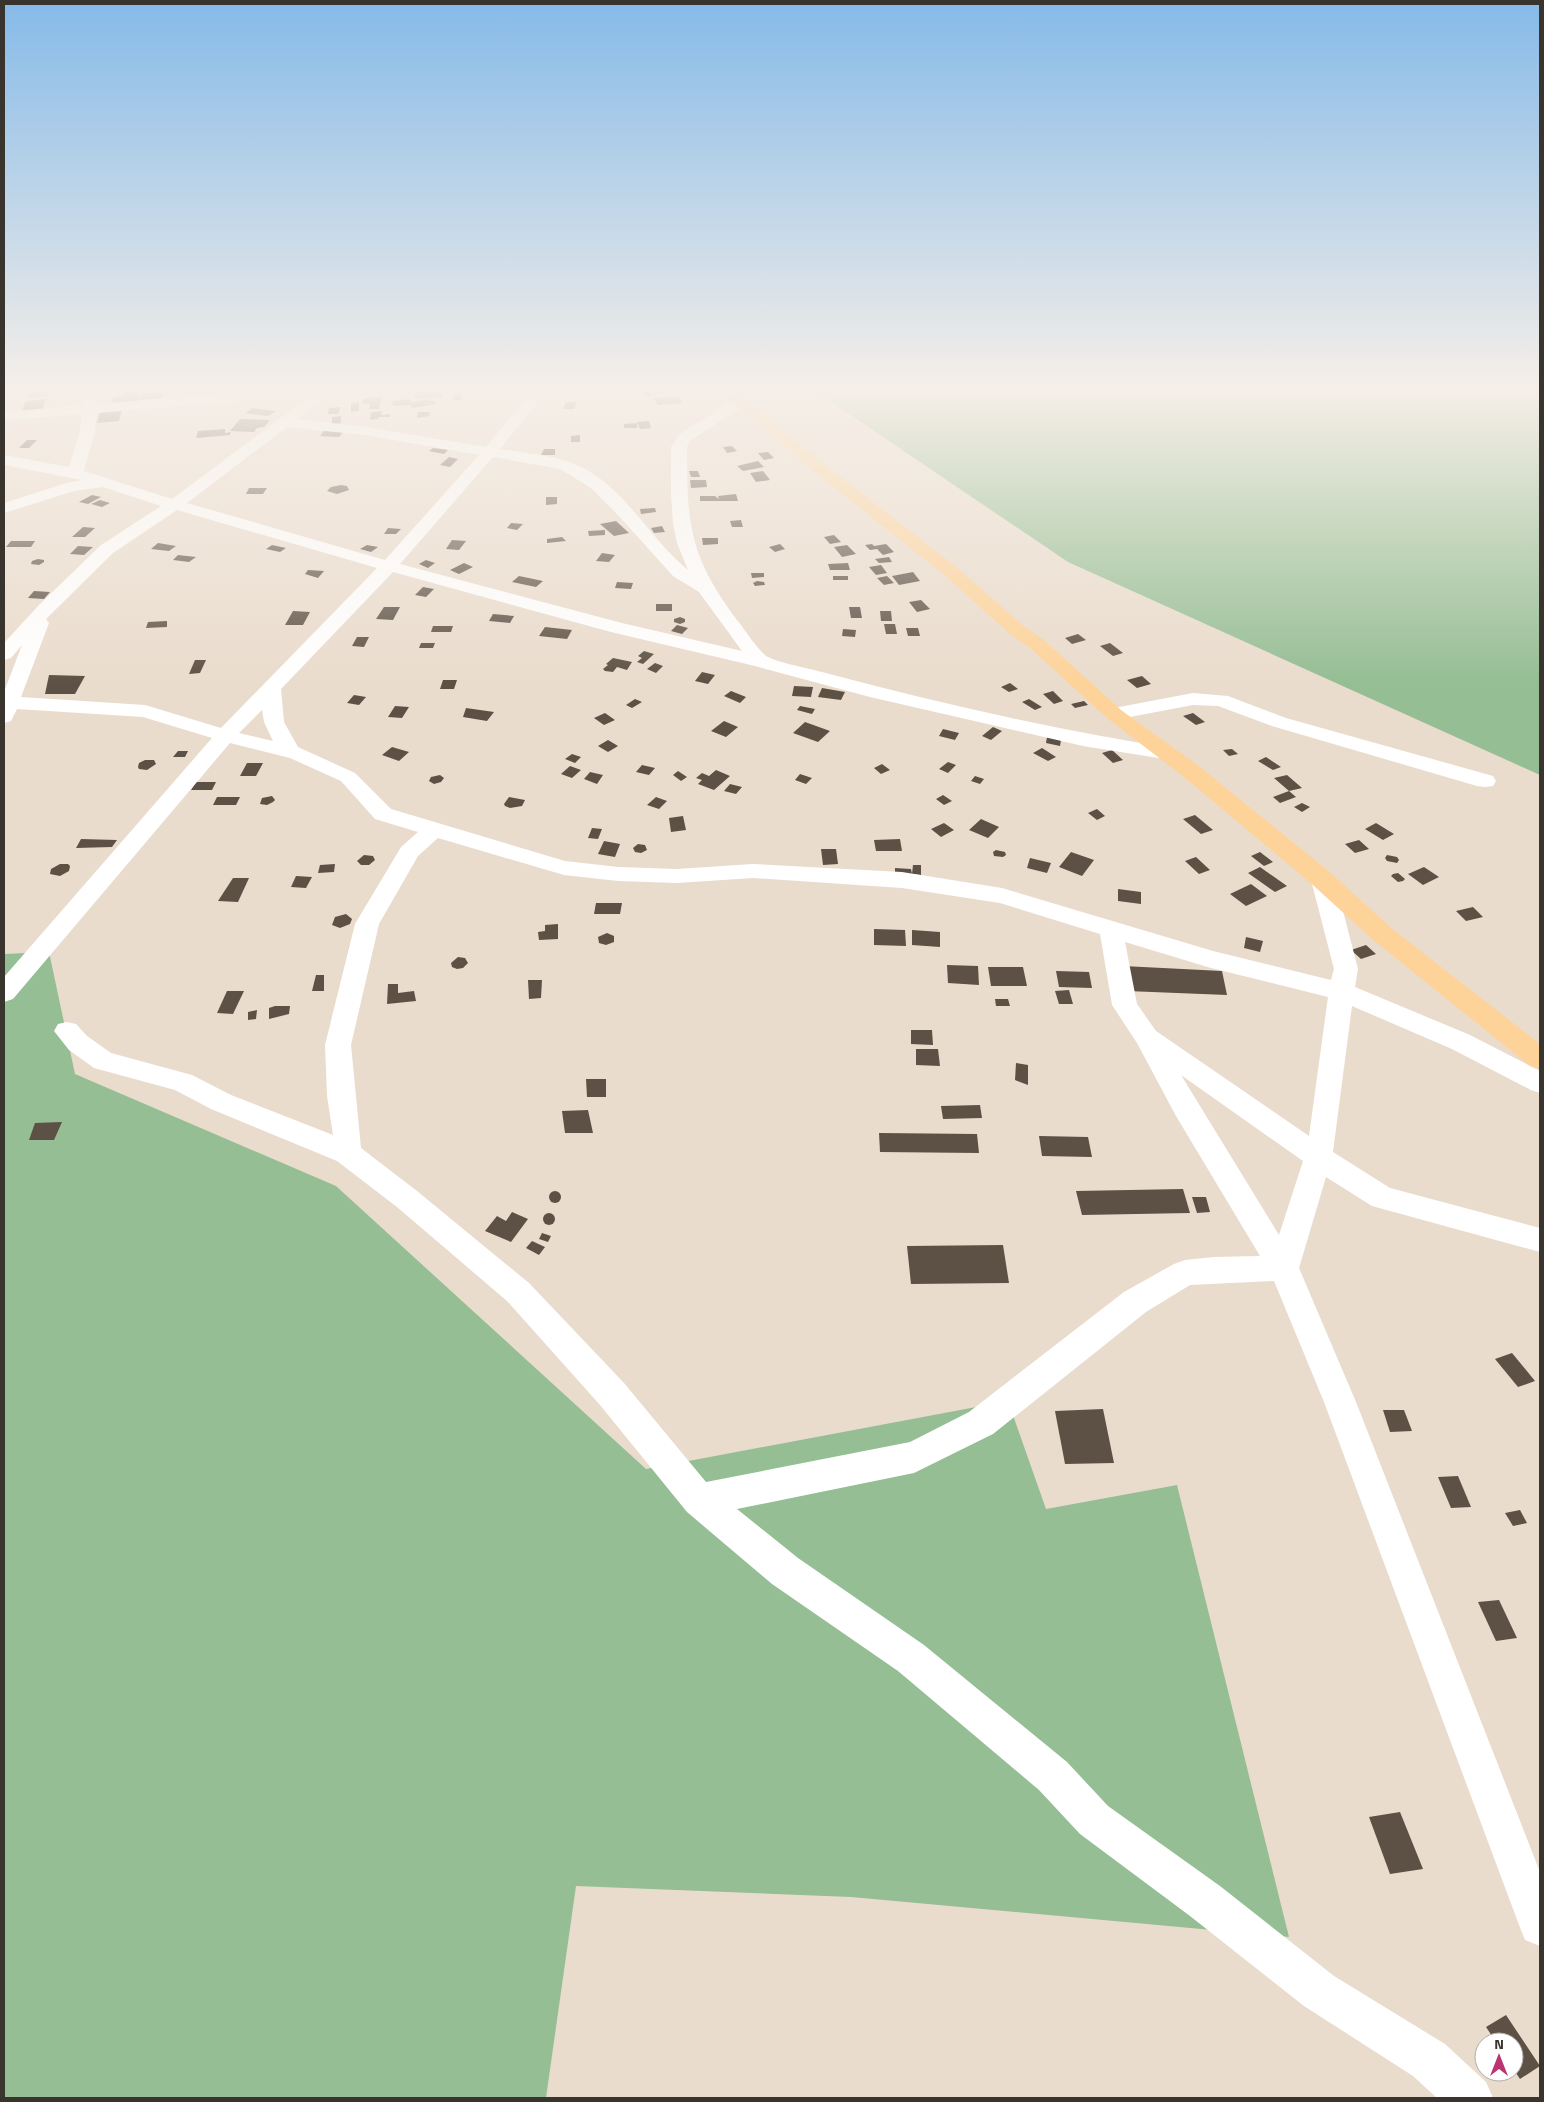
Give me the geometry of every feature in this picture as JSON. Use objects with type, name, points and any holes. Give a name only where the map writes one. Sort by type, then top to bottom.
[{"type":"main road","points":[[844,487],[949,570],[1114,714],[1192,772],[1323,880],[1382,933],[1540,1059]]},
{"type":"street","points":[[4,508],[69,487]]},
{"type":"street","points":[[118,487],[389,566],[609,625],[760,661],[870,691],[1074,738],[1165,753]]},
{"type":"street","points":[[4,654],[46,608],[106,549],[199,487]]},
{"type":"street","points":[[4,993],[225,736],[389,566],[459,487]]},
{"type":"street","points":[[598,487],[677,571],[705,588]]},
{"type":"street","points":[[680,487],[681,524],[690,554],[705,588],[760,661]]},
{"type":"street","points":[[46,608],[6,707],[145,711],[225,736],[290,751],[348,777],[383,814],[564,868],[618,874],[677,876],[753,871],[902,880],[1002,896],[1211,960],[1341,990],[1461,1042],[1540,1083]]},
{"type":"street","points":[[271,689],[270,712],[275,726],[290,751]]},
{"type":"street","points":[[1114,714],[1193,699],[1221,700],[1279,722],[1485,781]]},
{"type":"street","points":[[347,1153],[346,1122],[341,1096],[338,1044],[367,924],[409,852],[434,829]]},
{"type":"street","points":[[1284,1268],[1321,1147],[1341,990],[1346,969],[1323,880]]},
{"type":"street","points":[[1111,929],[1124,1005],[1146,1038],[1186,1109],[1284,1268],[1340,1402],[1540,1925]]},
{"type":"street","points":[[67,1031],[78,1043],[103,1062],[183,1082],[221,1102],[347,1153],[407,1199],[518,1292],[612,1394],[699,1500],[785,1571],[911,1658],[1054,1776],[1094,1820],[1205,1901],[1319,1991],[1429,2060],[1470,2098]]},
{"type":"street","points":[[1146,1038],[1318,1158],[1382,1198],[1540,1240]]},
{"type":"street","points":[[699,1500],[914,1456],[981,1423],[1135,1302],[1185,1273],[1214,1270],[1284,1268]]},
{"type":"green space","points":[[957,487],[1540,487],[1540,775],[1068,562]]},
{"type":"green space","points":[[49,952],[75,1074],[336,1186],[646,1469],[1008,1401],[1046,1509],[1177,1485],[1289,1937],[851,1897],[576,1886],[546,2098],[4,2098],[4,954]]},
{"type":"building","points":[[331,487],[348,487],[349,490],[337,494],[327,491]]},
{"type":"building","points":[[249,488],[267,488],[263,494],[246,494]]},
{"type":"building","points":[[736,494],[738,501],[700,501],[700,496],[715,496],[719,499],[718,496]]},
{"type":"building","points":[[92,495],[101,497],[88,504],[79,502]]},
{"type":"building","points":[[546,497],[557,497],[557,504],[546,505]]},
{"type":"building","points":[[100,500],[110,503],[102,507],[91,504]]},
{"type":"building","points":[[655,508],[656,512],[641,514],[640,509]]},
{"type":"building","points":[[741,520],[743,527],[732,527],[730,521]]},
{"type":"building","points":[[616,521],[629,533],[614,536],[600,524]]},
{"type":"building","points":[[511,523],[523,524],[517,530],[507,528]]},
{"type":"building","points":[[662,526],[665,532],[654,533],[651,528]]},
{"type":"building","points":[[83,527],[95,528],[85,537],[72,537]]},
{"type":"building","points":[[388,528],[401,529],[396,534],[384,534]]},
{"type":"building","points":[[605,530],[605,535],[589,536],[588,531]]},
{"type":"building","points":[[834,535],[841,542],[830,544],[824,537]]},
{"type":"building","points":[[562,537],[566,541],[547,543],[547,539]]},
{"type":"building","points":[[702,538],[718,538],[718,544],[703,545]]},
{"type":"building","points":[[452,540],[466,541],[459,550],[446,549]]},
{"type":"building","points":[[11,541],[35,541],[31,547],[6,547]]},
{"type":"building","points":[[158,543],[176,546],[169,551],[151,549]]},
{"type":"building","points":[[780,544],[785,549],[775,552],[769,547]]},
{"type":"building","points":[[872,544],[874,546],[886,544],[894,552],[883,555],[877,549],[870,550],[865,545]]},
{"type":"building","points":[[272,545],[286,548],[280,552],[266,549]]},
{"type":"building","points":[[367,545],[378,547],[371,552],[360,549]]},
{"type":"building","points":[[847,545],[856,554],[842,557],[834,547]]},
{"type":"building","points":[[78,546],[93,547],[84,555],[70,554]]},
{"type":"building","points":[[602,553],[615,555],[609,562],[596,561]]},
{"type":"building","points":[[178,555],[196,557],[189,562],[173,560]]},
{"type":"building","points":[[889,557],[892,562],[879,563],[875,559]]},
{"type":"building","points":[[44,560],[44,562],[39,565],[31,564],[32,561]]},
{"type":"building","points":[[426,560],[435,563],[428,568],[419,564]]},
{"type":"building","points":[[464,563],[473,567],[459,574],[450,570]]},
{"type":"building","points":[[848,563],[850,570],[830,570],[828,564]]},
{"type":"building","points":[[881,565],[887,573],[876,575],[869,567]]},
{"type":"building","points":[[308,570],[324,571],[318,578],[305,574]]},
{"type":"building","points":[[913,572],[920,581],[899,585],[892,576]]},
{"type":"building","points":[[751,573],[764,573],[764,577],[752,578]]},
{"type":"building","points":[[519,576],[543,581],[536,587],[512,582]]},
{"type":"building","points":[[833,576],[848,576],[848,580],[833,580]]},
{"type":"building","points":[[887,576],[894,583],[884,585],[877,578]]},
{"type":"building","points":[[757,581],[764,582],[765,585],[755,586],[753,583]]},
{"type":"building","points":[[617,582],[633,583],[631,589],[615,588]]},
{"type":"building","points":[[423,587],[434,589],[426,597],[415,595]]},
{"type":"building","points":[[34,591],[50,592],[44,599],[28,598]]},
{"type":"building","points":[[921,600],[930,609],[917,612],[909,602]]},
{"type":"building","points":[[656,604],[672,604],[672,611],[656,611]]},
{"type":"building","points":[[384,607],[400,607],[393,620],[376,619]]},
{"type":"building","points":[[849,607],[860,607],[862,618],[851,618]]},
{"type":"building","points":[[293,611],[310,612],[303,625],[285,625]]},
{"type":"building","points":[[880,611],[891,611],[892,621],[881,621]]},
{"type":"building","points":[[493,614],[514,616],[510,623],[489,621]]},
{"type":"building","points":[[680,617],[685,619],[685,622],[680,624],[674,622],[674,619]]},
{"type":"building","points":[[167,621],[167,627],[146,628],[148,622]]},
{"type":"building","points":[[884,624],[895,624],[897,634],[886,634]]},
{"type":"building","points":[[677,625],[688,628],[682,634],[671,631]]},
{"type":"building","points":[[433,626],[453,626],[451,632],[431,632]]},
{"type":"building","points":[[545,627],[572,630],[567,639],[539,636]]},
{"type":"building","points":[[906,628],[918,628],[920,636],[908,636]]},
{"type":"building","points":[[843,629],[856,630],[855,637],[842,636]]},
{"type":"building","points":[[1078,634],[1086,640],[1072,644],[1065,638]]},
{"type":"building","points":[[357,637],[369,637],[364,647],[352,646]]},
{"type":"building","points":[[421,643],[435,643],[433,648],[419,648]]},
{"type":"building","points":[[1110,643],[1123,653],[1113,656],[1100,646]]},
{"type":"building","points":[[644,651],[654,654],[643,664],[637,662],[642,658],[638,656]]},
{"type":"building","points":[[613,658],[632,662],[627,670],[617,667],[613,672],[605,671],[603,669],[608,665],[606,664]]},
{"type":"building","points":[[195,660],[206,660],[200,673],[189,674]]},
{"type":"building","points":[[655,663],[663,666],[656,673],[647,669]]},
{"type":"building","points":[[702,672],[715,675],[708,684],[695,681]]},
{"type":"building","points":[[49,675],[85,676],[75,694],[45,694]]},
{"type":"building","points":[[1142,676],[1151,684],[1137,688],[1127,680]]},
{"type":"building","points":[[443,680],[457,680],[454,689],[440,689]]},
{"type":"building","points":[[1010,683],[1018,689],[1009,692],[1001,687]]},
{"type":"building","points":[[794,686],[813,687],[811,697],[792,696]]},
{"type":"building","points":[[822,688],[845,692],[841,700],[818,697]]},
{"type":"building","points":[[731,691],[746,697],[740,703],[724,696]]},
{"type":"building","points":[[1053,691],[1063,701],[1054,704],[1043,694]]},
{"type":"building","points":[[354,695],[366,697],[359,705],[347,703]]},
{"type":"building","points":[[635,699],[642,702],[632,708],[626,705]]},
{"type":"building","points":[[1029,699],[1042,707],[1035,710],[1022,702]]},
{"type":"building","points":[[1084,701],[1088,705],[1075,708],[1071,704]]},
{"type":"building","points":[[395,706],[409,707],[402,718],[388,717]]},
{"type":"building","points":[[800,706],[815,709],[812,714],[797,710]]},
{"type":"building","points":[[466,708],[494,712],[487,721],[463,717]]},
{"type":"building","points":[[605,713],[615,720],[604,725],[594,718]]},
{"type":"building","points":[[1193,713],[1205,722],[1196,725],[1183,716]]},
{"type":"building","points":[[724,721],[738,727],[726,737],[711,731]]},
{"type":"building","points":[[805,722],[830,731],[818,742],[793,733]]},
{"type":"building","points":[[993,727],[1002,731],[991,740],[982,736]]},
{"type":"building","points":[[943,729],[959,733],[955,740],[939,736]]},
{"type":"building","points":[[1047,737],[1061,740],[1060,746],[1046,743]]},
{"type":"building","points":[[608,740],[618,746],[608,752],[598,746]]},
{"type":"building","points":[[392,747],[409,752],[399,761],[382,755]]},
{"type":"building","points":[[1042,748],[1056,757],[1048,761],[1033,753]]},
{"type":"building","points":[[1232,749],[1238,754],[1229,756],[1223,750]]},
{"type":"building","points":[[1112,750],[1123,760],[1113,763],[1102,753]]},
{"type":"building","points":[[178,751],[188,751],[185,757],[173,757]]},
{"type":"building","points":[[572,754],[581,757],[575,763],[565,759]]},
{"type":"building","points":[[1266,757],[1281,767],[1273,770],[1258,761]]},
{"type":"building","points":[[145,760],[154,760],[156,764],[147,770],[139,769],[139,763]]},
{"type":"building","points":[[948,762],[956,765],[948,773],[939,769]]},
{"type":"building","points":[[247,763],[263,763],[256,776],[240,776]]},
{"type":"building","points":[[882,764],[890,770],[881,774],[874,768]]},
{"type":"building","points":[[642,765],[655,768],[649,775],[636,772]]},
{"type":"building","points":[[570,766],[581,770],[572,778],[561,774]]},
{"type":"building","points":[[716,770],[730,776],[714,790],[698,784],[702,780],[696,778],[702,773],[709,776]]},
{"type":"building","points":[[678,771],[687,777],[681,781],[673,775]]},
{"type":"building","points":[[590,772],[603,775],[597,784],[584,779]]},
{"type":"building","points":[[800,774],[812,778],[806,784],[795,780]]},
{"type":"building","points":[[440,775],[444,778],[441,782],[434,784],[429,781],[431,777]]},
{"type":"building","points":[[1287,775],[1302,788],[1289,791],[1274,778]]},
{"type":"building","points":[[975,776],[984,779],[980,784],[971,781]]},
{"type":"building","points":[[196,782],[216,782],[212,790],[191,790]]},
{"type":"building","points":[[730,784],[742,787],[736,794],[724,791]]},
{"type":"building","points":[[1289,791],[1296,797],[1280,803],[1273,797]]},
{"type":"building","points":[[943,795],[952,801],[944,805],[936,799]]},
{"type":"building","points":[[272,796],[275,800],[273,802],[267,805],[260,804],[262,798]]},
{"type":"building","points":[[217,797],[240,797],[236,805],[213,805]]},
{"type":"building","points":[[509,797],[525,800],[522,806],[510,808],[504,804]]},
{"type":"building","points":[[656,797],[667,801],[659,809],[647,805]]},
{"type":"building","points":[[1302,803],[1310,807],[1302,812],[1294,807]]},
{"type":"building","points":[[1097,809],[1105,816],[1097,820],[1088,813]]},
{"type":"building","points":[[1195,815],[1213,830],[1201,834],[1183,819]]},
{"type":"building","points":[[683,816],[686,830],[671,832],[669,818]]},
{"type":"building","points":[[981,819],[999,827],[988,838],[969,830]]},
{"type":"building","points":[[944,823],[954,830],[941,837],[931,829]]},
{"type":"building","points":[[1376,823],[1394,834],[1383,840],[1365,829]]},
{"type":"building","points":[[592,828],[602,829],[598,839],[588,838]]},
{"type":"building","points":[[81,839],[117,840],[112,847],[76,848]]},
{"type":"building","points":[[900,839],[902,851],[876,851],[874,840]]},
{"type":"building","points":[[1359,840],[1369,849],[1355,853],[1345,844]]},
{"type":"building","points":[[604,841],[620,844],[615,857],[598,854]]},
{"type":"building","points":[[638,844],[645,845],[647,850],[641,853],[635,852],[633,848]]},
{"type":"building","points":[[821,849],[836,849],[838,864],[823,865]]},
{"type":"building","points":[[996,850],[1005,852],[1006,855],[1003,857],[994,856],[993,852]]},
{"type":"building","points":[[1071,852],[1094,860],[1082,876],[1059,867]]},
{"type":"building","points":[[1260,852],[1273,862],[1264,866],[1251,856]]},
{"type":"building","points":[[364,855],[373,856],[375,860],[369,865],[361,865],[357,861]]},
{"type":"building","points":[[1387,855],[1397,857],[1399,860],[1397,863],[1387,861],[1385,858]]},
{"type":"building","points":[[1196,857],[1210,870],[1199,874],[1185,861]]},
{"type":"building","points":[[1030,858],[1051,863],[1047,873],[1027,868]]},
{"type":"building","points":[[60,864],[68,864],[70,866],[69,871],[60,876],[50,874],[51,869]]},
{"type":"building","points":[[335,864],[334,872],[318,873],[320,865]]},
{"type":"building","points":[[913,865],[921,865],[921,875],[912,874]]},
{"type":"building","points":[[1260,867],[1287,886],[1275,892],[1248,873]]},
{"type":"building","points":[[1424,867],[1439,877],[1423,885],[1408,874]]},
{"type":"building","points":[[895,868],[911,869],[912,874],[895,874]]},
{"type":"building","points":[[1398,873],[1405,879],[1403,881],[1398,882],[1391,876]]},
{"type":"building","points":[[296,876],[312,877],[306,888],[291,887]]},
{"type":"building","points":[[233,878],[249,878],[238,902],[218,901]]},
{"type":"building","points":[[1251,884],[1267,896],[1246,906],[1230,894]]},
{"type":"building","points":[[1118,889],[1141,892],[1141,904],[1118,901]]},
{"type":"building","points":[[596,903],[622,903],[620,914],[594,914]]},
{"type":"building","points":[[1473,907],[1483,917],[1466,921],[1456,911]]},
{"type":"building","points":[[346,914],[352,919],[350,924],[340,928],[332,925],[335,917]]},
{"type":"building","points":[[558,924],[558,939],[539,940],[538,932],[545,931],[545,925]]},
{"type":"building","points":[[874,929],[905,930],[906,946],[874,945]]},
{"type":"building","points":[[912,930],[940,932],[940,947],[912,945]]},
{"type":"building","points":[[607,933],[614,936],[614,942],[606,945],[599,943],[598,937]]},
{"type":"building","points":[[1246,937],[1263,941],[1260,952],[1244,948]]},
{"type":"building","points":[[1366,945],[1376,954],[1361,959],[1351,950]]},
{"type":"building","points":[[458,957],[465,958],[468,963],[463,968],[457,969],[452,967],[451,963]]},
{"type":"building","points":[[947,965],[978,966],[979,985],[948,983]]},
{"type":"building","points":[[1123,966],[1222,971],[1227,995],[1127,991]]},
{"type":"building","points":[[988,967],[1023,967],[1027,986],[991,986]]},
{"type":"building","points":[[1056,971],[1089,972],[1092,988],[1059,987]]},
{"type":"building","points":[[316,975],[324,975],[324,991],[312,991]]},
{"type":"building","points":[[528,980],[542,980],[541,998],[529,999]]},
{"type":"building","points":[[388,984],[398,984],[398,993],[414,991],[416,1001],[387,1004]]},
{"type":"building","points":[[1069,990],[1073,1004],[1059,1004],[1055,991]]},
{"type":"building","points":[[227,991],[244,991],[233,1014],[217,1013]]},
{"type":"building","points":[[995,999],[1008,999],[1010,1006],[996,1006]]},
{"type":"building","points":[[290,1006],[289,1014],[269,1019],[269,1008]]},
{"type":"building","points":[[257,1010],[256,1019],[248,1020],[248,1012]]},
{"type":"building","points":[[911,1030],[932,1030],[933,1045],[911,1044]]},
{"type":"building","points":[[916,1049],[938,1049],[940,1066],[916,1065]]},
{"type":"building","points":[[1016,1063],[1028,1065],[1028,1085],[1015,1080]]},
{"type":"building","points":[[586,1079],[606,1079],[606,1097],[587,1097]]},
{"type":"building","points":[[980,1105],[982,1118],[943,1119],[941,1106]]},
{"type":"building","points":[[588,1110],[593,1133],[565,1133],[562,1111]]},
{"type":"building","points":[[62,1122],[54,1140],[29,1140],[35,1123]]},
{"type":"building","points":[[879,1133],[977,1134],[979,1153],[880,1152]]},
{"type":"building","points":[[1039,1136],[1088,1137],[1092,1157],[1042,1156]]},
{"type":"building","points":[[1183,1189],[1190,1213],[1082,1215],[1076,1191]]},
{"type":"building","points":[[553,1191],[557,1191],[561,1197],[557,1203],[553,1203],[549,1199],[549,1195]]},
{"type":"building","points":[[1192,1197],[1206,1197],[1210,1212],[1197,1213]]},
{"type":"building","points":[[512,1212],[528,1219],[511,1242],[485,1231],[497,1216],[506,1221]]},
{"type":"building","points":[[547,1213],[551,1213],[555,1219],[551,1225],[547,1225],[543,1221],[543,1217]]},
{"type":"building","points":[[542,1233],[551,1236],[548,1242],[539,1239]]},
{"type":"building","points":[[532,1241],[545,1247],[539,1255],[526,1248]]},
{"type":"building","points":[[1003,1245],[1009,1283],[911,1284],[907,1246]]},
{"type":"building","points":[[1512,1353],[1535,1381],[1518,1387],[1495,1359]]},
{"type":"building","points":[[1103,1409],[1114,1463],[1065,1464],[1055,1411]]},
{"type":"building","points":[[1383,1410],[1404,1410],[1412,1431],[1390,1432]]},
{"type":"building","points":[[1458,1476],[1471,1507],[1451,1508],[1438,1477]]},
{"type":"building","points":[[1520,1510],[1527,1523],[1513,1526],[1505,1513]]},
{"type":"building","points":[[1499,1600],[1517,1638],[1496,1641],[1478,1602]]},
{"type":"building","points":[[1400,1812],[1423,1869],[1390,1874],[1369,1817]]},
{"type":"building","points":[[1506,2015],[1517,2032],[1489,2032],[1486,2027]]},
{"type":"building","points":[[1524,2042],[1540,2066],[1524,2076]]}]
